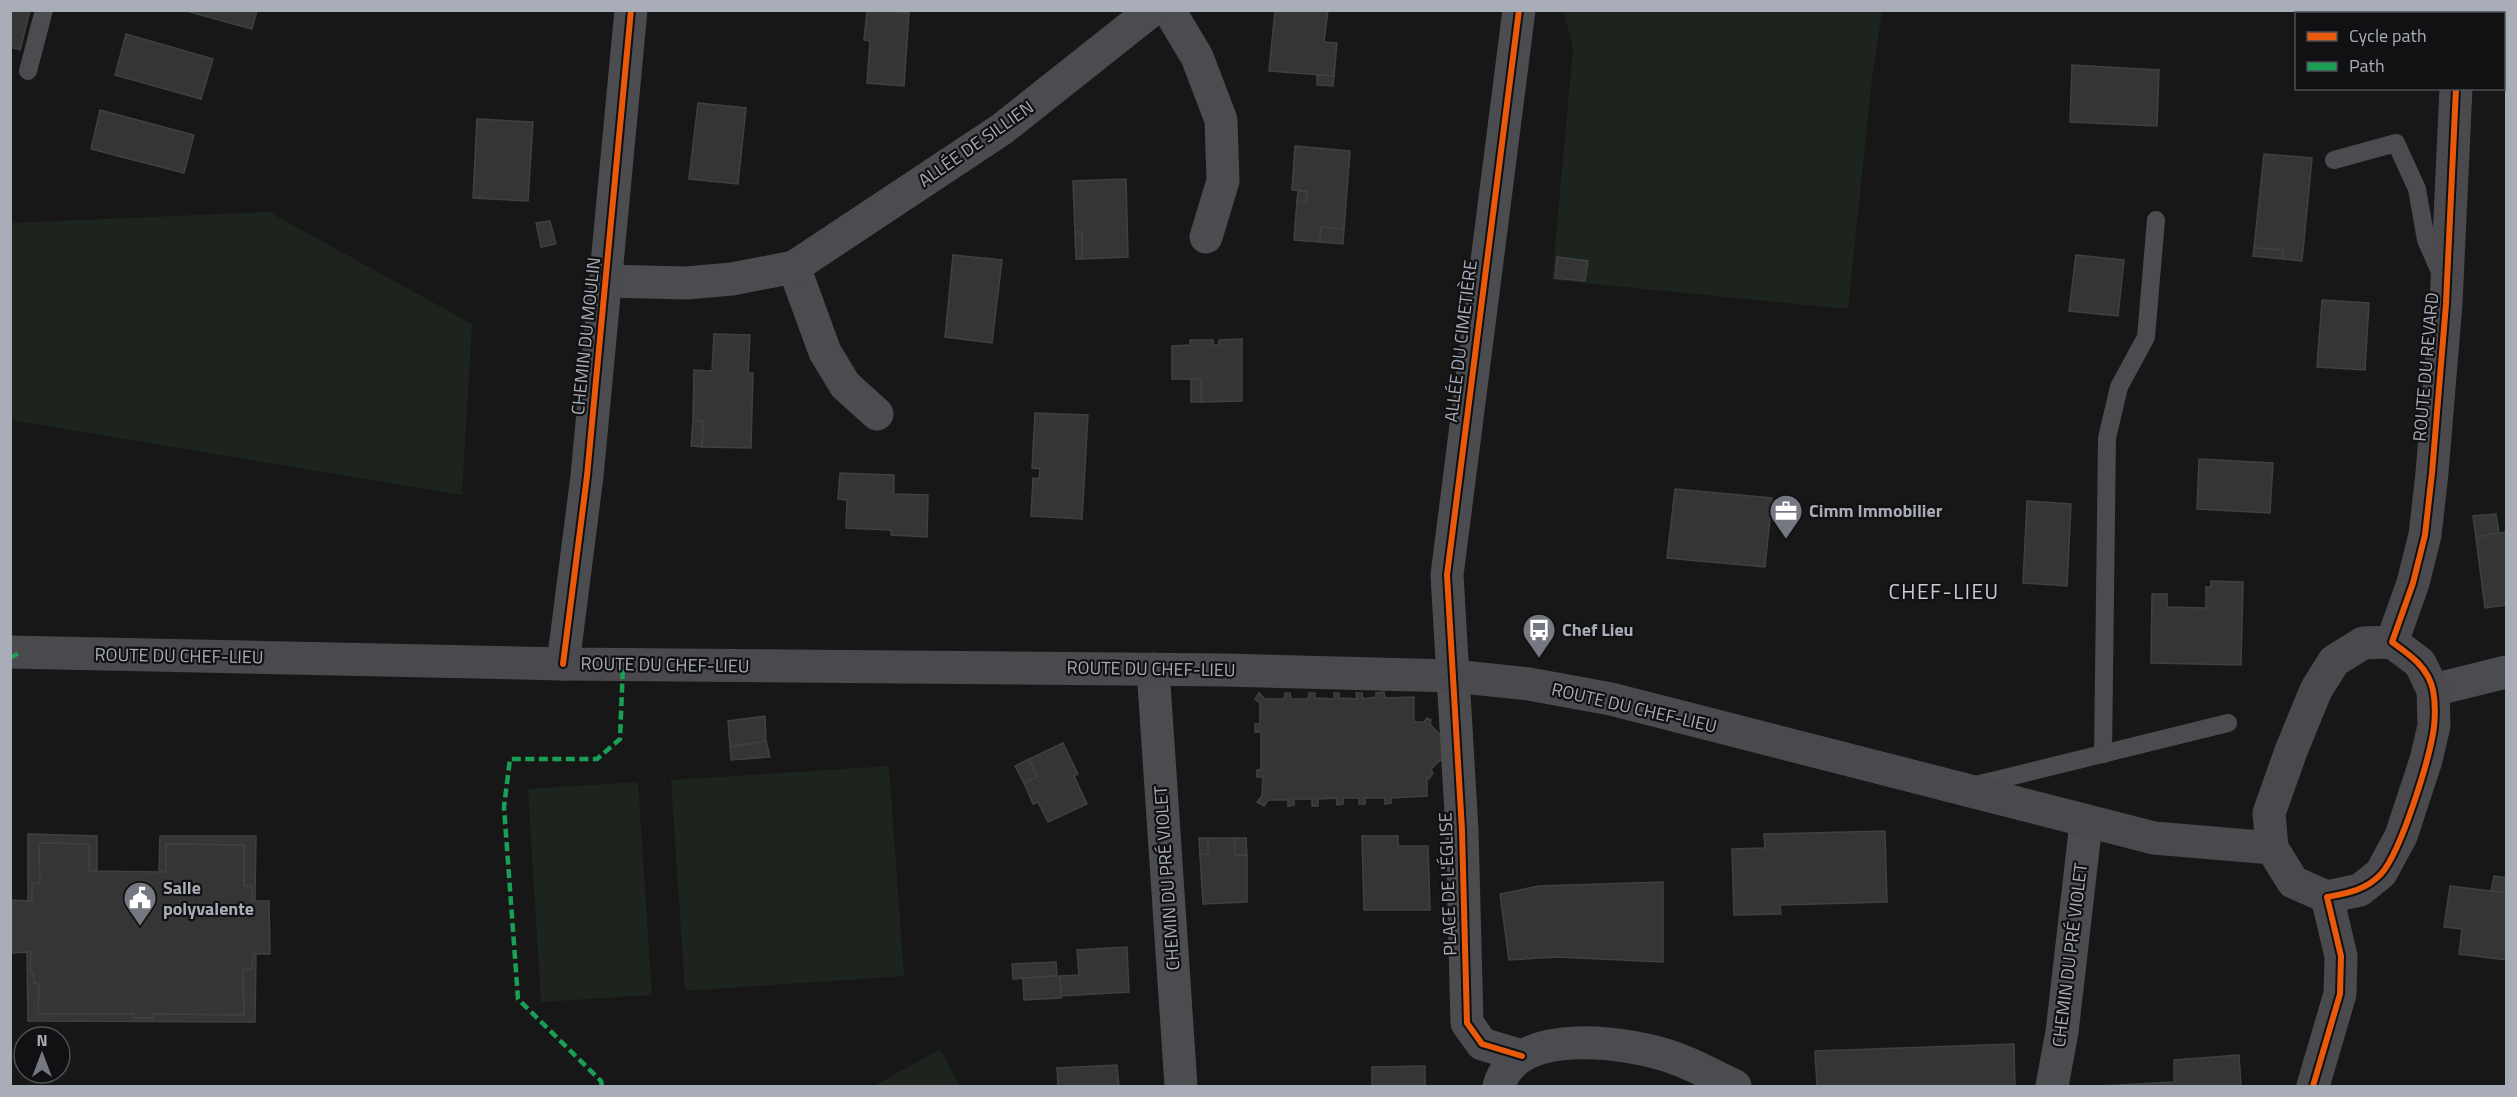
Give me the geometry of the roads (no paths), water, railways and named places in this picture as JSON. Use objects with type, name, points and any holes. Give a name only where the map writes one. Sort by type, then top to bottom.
[{"type":"main road","name":"ROUTE DU REVARD","points":[[2392,642],[2413,583],[2425,535],[2447,289],[2456,90]]},
{"type":"main road","points":[[2392,642],[2420,663],[2433,690],[2434,726],[2426,760],[2401,836],[2381,873],[2360,890],[2327,897],[2293,882],[2272,848],[2269,813],[2316,690],[2334,661],[2363,643],[2392,642]]},
{"type":"main road","name":"ROUTE DU CHEF-LIEU","points":[[10,652],[563,664],[1153,669],[1453,676],[1529,684],[1611,699],[2086,823],[2154,838],[2272,848]]},
{"type":"main road","points":[[2313,1086],[2340,994],[2341,956],[2327,897]]},
{"type":"street","name":"CHEMIN DU MOULIN","points":[[563,664],[587,476],[631,10]]},
{"type":"street","name":"ALLÉE DE SILLIEN","points":[[607,281],[686,283],[732,279],[794,267],[1002,129],[1152,10]]},
{"type":"street","points":[[1170,10],[1197,57],[1221,120],[1223,181],[1206,237]]},
{"type":"street","name":"ALLÉE DU CIMETIÈRE","points":[[1453,676],[1447,575],[1519,10]]},
{"type":"street","points":[[794,267],[825,352],[845,385],[877,414]]},
{"type":"street","name":"CHEMIN DU PRÉ VIOLET","points":[[1153,669],[1181,1086]]},
{"type":"street","points":[[2433,690],[2506,672]]},
{"type":"street","name":"PLACE DE L'ÉGLISE","points":[[1453,676],[1462,830],[1467,1023],[1482,1044],[1522,1056]]},
{"type":"street","name":"CHEMIN DU PRÉ VIOLET","points":[[2052,1086],[2062,1032],[2086,823]]},
{"type":"street","points":[[1499,1086],[1502,1076],[1522,1056],[1559,1044],[1614,1043],[1676,1059],[1735,1086]]},
{"type":"lane","points":[[28,70],[44,10]]},
{"type":"lane","points":[[2334,160],[2396,143],[2417,189],[2426,240],[2447,289]]},
{"type":"lane","points":[[2103,754],[2107,438],[2119,387],[2146,337],[2156,220]]},
{"type":"lane","points":[[1958,789],[2228,723]]},
{"type":"place","name":"Cimm Immobilier","points":[[1786,540]]},
{"type":"place","name":"Chef Lieu","points":[[1539,659]]},
{"type":"place","name":"Salle polyvalente","points":[[140,927]]},
{"type":"district","name":"CHEF-LIEU","points":[[1944,592]]}]
